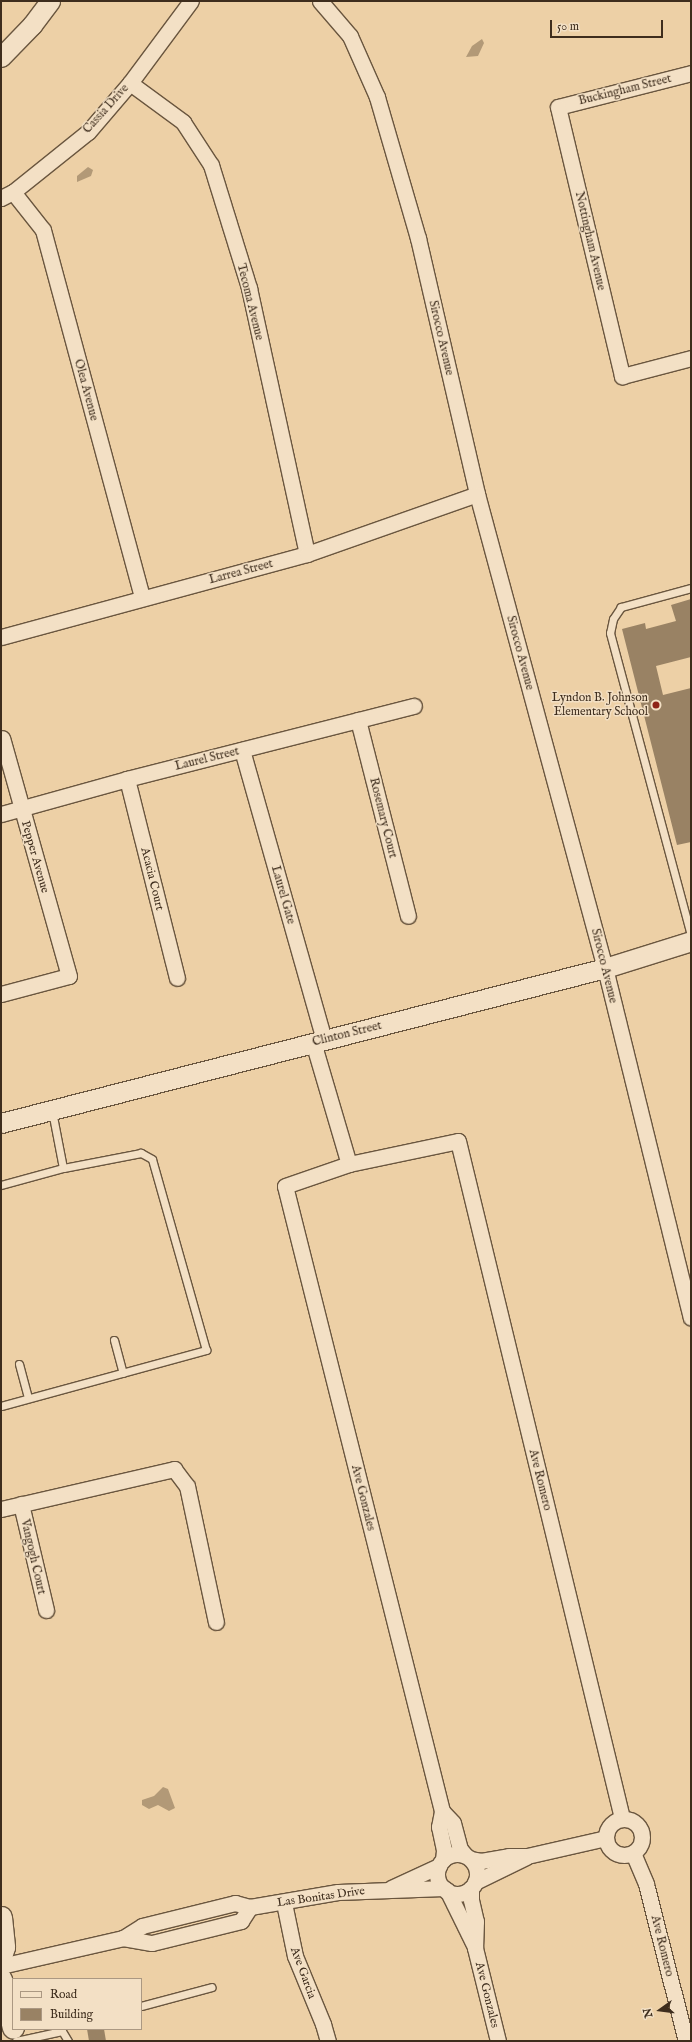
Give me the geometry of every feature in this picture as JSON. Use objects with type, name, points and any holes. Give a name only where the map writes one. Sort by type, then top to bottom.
[{"type":"main road","points":[[1,1917],[4,1947],[1,1956]]},
{"type":"main road","points":[[1,1980],[12,2025]]},
{"type":"main road","points":[[13,2030],[16,2041]]},
{"type":"street","points":[[1,57],[32,25],[50,1]]},
{"type":"street","name":"Cassia Drive","points":[[7,195],[88,132],[130,83],[191,1]]},
{"type":"street","name":"Sirocco Avenue","points":[[320,1],[350,36],[377,97],[418,238],[477,494],[605,968],[691,1318]]},
{"type":"street","name":"Buckingham Street","points":[[558,107],[691,72]]},
{"type":"street","name":"Tecoma Avenue","points":[[130,83],[183,122],[211,165],[248,288],[307,554]]},
{"type":"street","name":"Nottingham Avenue","points":[[558,107],[622,376],[691,358]]},
{"type":"street","name":"Olea Avenue","points":[[7,195],[43,230],[142,598]]},
{"type":"street","name":"Larrea Street","points":[[1,637],[307,554],[477,494]]},
{"type":"street","name":"Laurel Street","points":[[1,814],[127,779],[414,706]]},
{"type":"street","name":"Rosemary Court","points":[[358,720],[408,916]]},
{"type":"street","name":"Pepper Avenue","points":[[1,994],[69,976],[2,738]]},
{"type":"street","name":"Laurel Gate","points":[[242,750],[349,1164]]},
{"type":"street","name":"Acacia Court","points":[[127,779],[177,978]]},
{"type":"street","name":"Clinton Street","points":[[1,1123],[605,968],[691,941]]},
{"type":"street","name":"Ave Romero","points":[[349,1164],[458,1141],[622,1818]]},
{"type":"street","name":"Ave Gonzales","points":[[349,1164],[285,1186],[442,1811],[439,1826],[444,1850],[441,1863]]},
{"type":"street","points":[[1,1509],[174,1469],[187,1486],[216,1622]]},
{"type":"street","name":"Vangogh Court","points":[[21,1504],[46,1610]]},
{"type":"street","name":"Ave Gonzales","points":[[442,1811],[453,1823],[460,1849],[468,1857]]},
{"type":"street","points":[[622,1818],[630,1819],[640,1828],[642,1842],[633,1853],[619,1854],[613,1851],[606,1838],[610,1825],[622,1818]]},
{"type":"street","points":[[527,1856],[459,1894],[445,1889],[438,1878],[441,1863],[453,1854],[480,1861],[509,1856],[527,1856],[606,1838]]},
{"type":"street","name":"Ave Romero","points":[[633,1853],[646,1884],[686,2041]]},
{"type":"street","points":[[468,1857],[477,1870],[473,1885]]},
{"type":"street","name":"Las Bonitas Drive","points":[[391,1888],[441,1863]]},
{"type":"street","name":"Ave Gonzales","points":[[473,1885],[471,1900],[476,1921],[475,1948]]},
{"type":"street","name":"Las Bonitas Drive","points":[[1,1966],[123,1938],[152,1943],[241,1921],[250,1907],[284,1903],[338,1892],[391,1888],[406,1891],[445,1889]]},
{"type":"street","name":"Ave Gonzales","points":[[445,1889],[475,1948],[498,2041]]},
{"type":"street","name":"Ave Garcia","points":[[284,1903],[295,1956],[323,2024],[328,2041]]},
{"type":"lane","points":[[691,588],[622,607],[613,619],[610,633],[691,935]]},
{"type":"lane","points":[[52,1111],[63,1168]]},
{"type":"lane","points":[[1,1185],[63,1168],[141,1153],[152,1159],[206,1350],[1,1406]]},
{"type":"lane","points":[[114,1340],[123,1373]]},
{"type":"lane","points":[[19,1364],[28,1398]]},
{"type":"lane","points":[[142,2006],[212,1987]]},
{"type":"lane","points":[[16,2041],[64,2030],[68,2041]]},
{"type":"shaded area","points":[[482,39],[484,43],[478,56],[466,57],[472,46]]},
{"type":"shaded area","points":[[88,167],[93,170],[91,176],[77,182],[77,176]]},
{"type":"shaded area","points":[[163,1787],[168,1789],[175,1808],[169,1811],[158,1805],[149,1809],[142,1805],[142,1800],[154,1796]]},
{"type":"building","points":[[691,599],[691,657],[656,666],[663,695],[691,688],[691,842],[677,845],[622,629],[645,623],[646,629],[676,621],[671,605]]},
{"type":"building","points":[[87,2030],[104,2030],[106,2041],[89,2041]]},
{"type":"place","name":"Lyndon B. Johnson Elementary School","points":[[656,705]]}]
